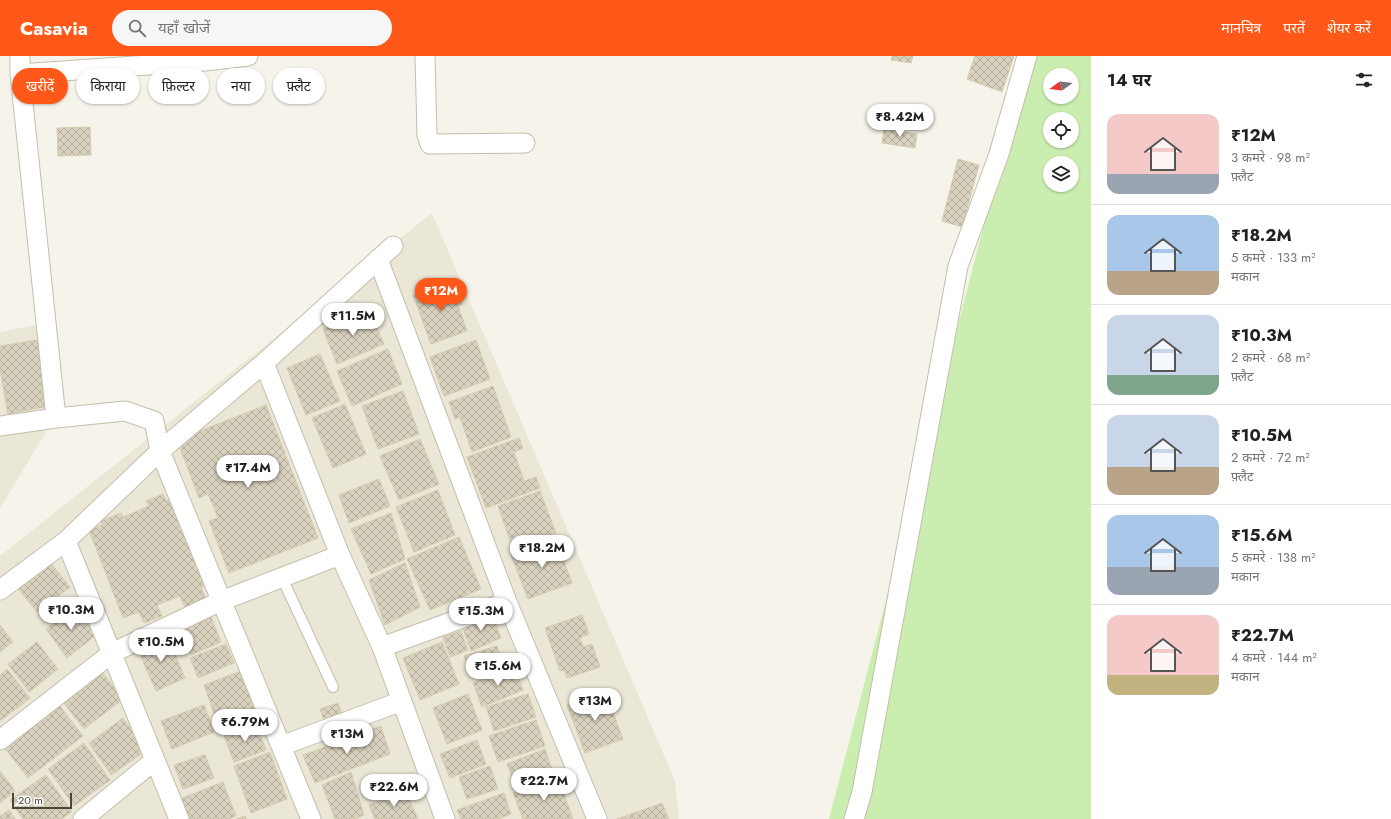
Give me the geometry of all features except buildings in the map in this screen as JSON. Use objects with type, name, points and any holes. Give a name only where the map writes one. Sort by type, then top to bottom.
[{"type":"street","points":[[56,418],[20,65],[205,61],[248,56]]},
{"type":"street","points":[[425,56],[427,135],[430,144],[525,143]]},
{"type":"street","points":[[854,819],[862,792],[958,266],[999,154],[1027,56]]},
{"type":"street","points":[[0,590],[66,541],[160,451],[264,363],[393,246]]},
{"type":"street","points":[[378,259],[507,602],[597,819]]},
{"type":"street","points":[[264,363],[340,555],[382,647],[445,819]]},
{"type":"street","points":[[0,426],[56,418],[126,411],[154,421],[160,451],[311,819]]},
{"type":"street","points":[[66,541],[179,819]]},
{"type":"street","points":[[0,740],[112,653],[221,601],[340,555]]},
{"type":"street","points":[[382,647],[507,602]]},
{"type":"street","points":[[281,746],[402,701]]},
{"type":"street","points":[[83,819],[155,760]]},
{"type":"lane","points":[[282,578],[333,687]]},
{"type":"shaded area","points":[[432,213],[675,781],[679,819],[0,819],[0,556]]},
{"type":"shaded area","points":[[41,324],[63,404],[0,508],[0,332]]},
{"type":"green space","points":[[1028,56],[1091,56],[1091,819],[829,819]]}]
